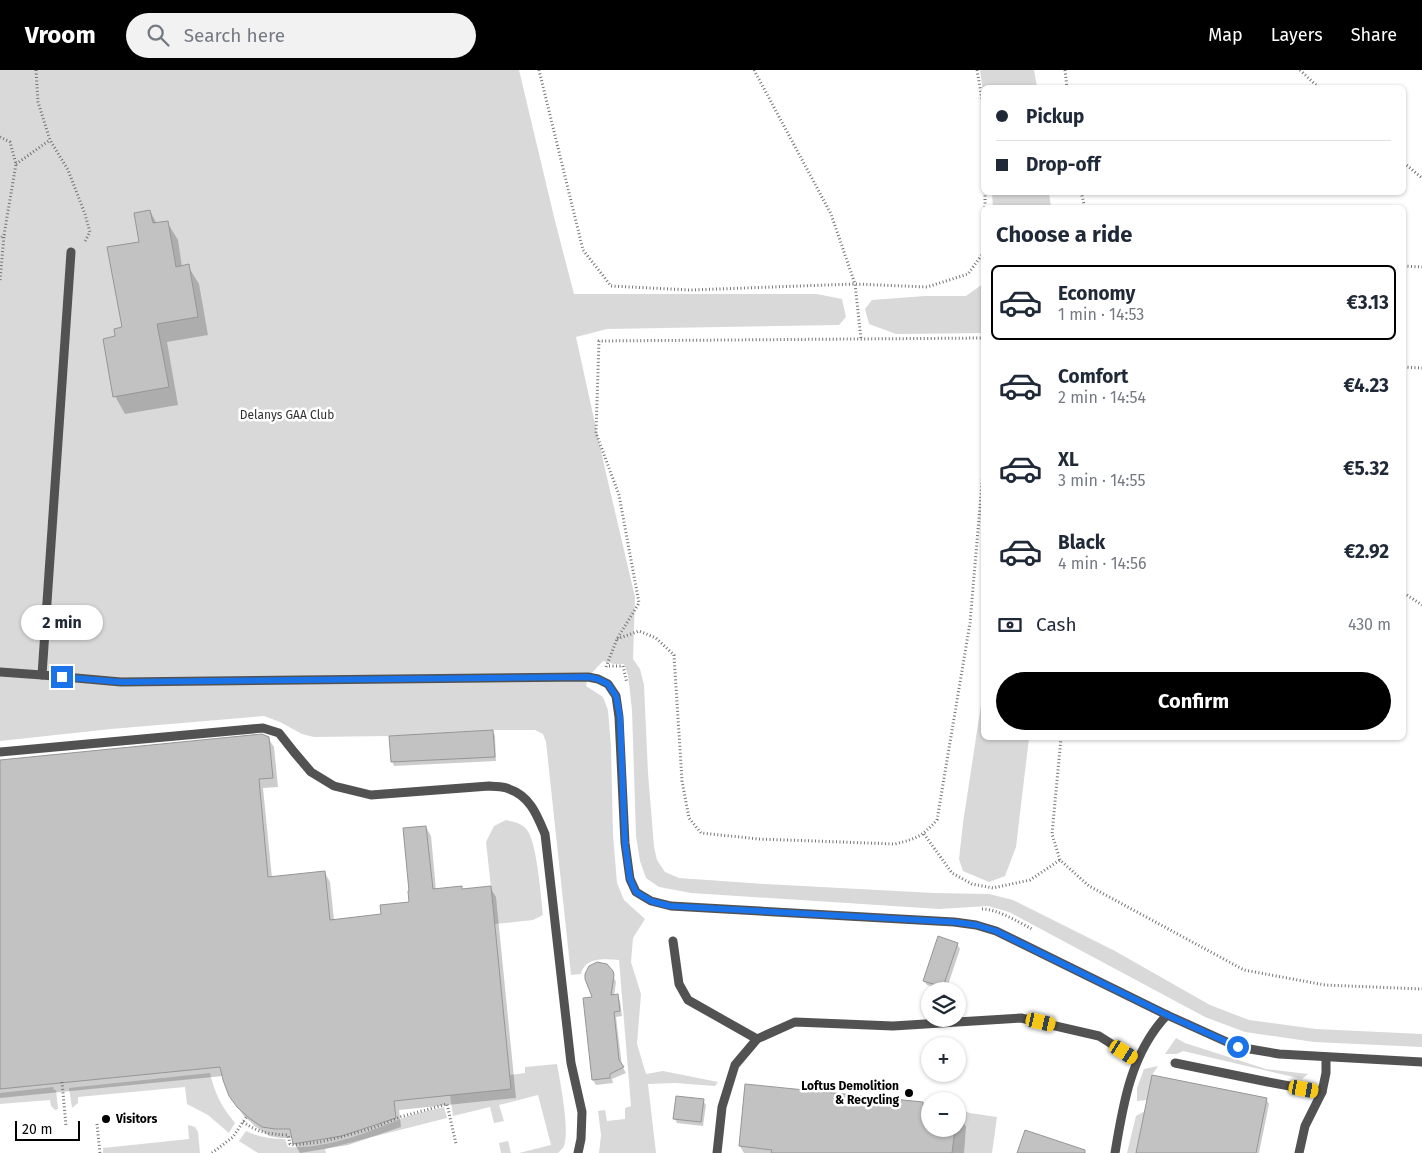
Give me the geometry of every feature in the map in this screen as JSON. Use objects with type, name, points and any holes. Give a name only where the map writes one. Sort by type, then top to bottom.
[{"type":"lane","points":[[42,675],[72,252]]},
{"type":"lane","points":[[0,672],[121,682],[588,677],[598,679],[608,684],[616,696],[620,717],[625,843],[630,879],[636,892],[651,901],[670,906],[976,925],[996,931],[1167,1015],[1238,1047],[1279,1054],[1422,1062]]},
{"type":"lane","points":[[0,752],[263,728],[279,733],[311,772],[334,786],[371,795],[489,786],[508,788],[524,798],[535,810],[545,834],[571,1063],[582,1112],[582,1139],[578,1153]]},
{"type":"lane","points":[[673,941],[679,984],[688,1000],[757,1039]]},
{"type":"lane","points":[[1114,1153],[1124,1100],[1137,1060],[1155,1028],[1167,1015]]},
{"type":"lane","points":[[717,1153],[722,1106],[735,1065],[757,1039],[795,1022],[893,1026],[1021,1018],[1099,1036],[1137,1060]]},
{"type":"lane","points":[[1299,1153],[1306,1126],[1322,1092],[1326,1072],[1326,1057]]},
{"type":"lane","points":[[1176,1063],[1322,1092]]},
{"type":"path","points":[[36,70],[38,102],[50,140],[68,170],[90,232],[84,243]]},
{"type":"path","points":[[539,70],[584,250],[611,286],[690,290],[855,284],[927,287],[968,274],[981,256]]},
{"type":"path","points":[[754,70],[831,214],[855,284],[860,339]]},
{"type":"path","points":[[977,70],[981,93]]},
{"type":"path","points":[[1065,70],[1067,85]]},
{"type":"path","points":[[1300,70],[1316,85]]},
{"type":"path","points":[[0,137],[10,142],[16,164],[4,235],[0,280]]},
{"type":"path","points":[[16,164],[50,140]]},
{"type":"path","points":[[1406,165],[1422,178]]},
{"type":"path","points":[[0,239],[4,235]]},
{"type":"path","points":[[1406,266],[1422,267]]},
{"type":"path","points":[[612,651],[638,603],[619,495],[596,432],[600,341],[981,338]]},
{"type":"path","points":[[1406,367],[1422,368]]},
{"type":"path","points":[[617,639],[639,631],[656,638],[674,655],[682,781],[690,818],[701,832],[759,839],[895,844],[915,839],[924,834],[937,820],[970,623],[981,495]]},
{"type":"path","points":[[1406,594],[1422,605]]},
{"type":"path","points":[[1061,740],[1052,834],[1060,860],[1089,886],[1244,970],[1325,985],[1422,989]]},
{"type":"path","points":[[924,834],[952,873],[972,884],[993,888],[1030,880],[1060,860]]},
{"type":"path","points":[[62,1082],[66,1126]]},
{"type":"path","points":[[243,1122],[253,1129],[266,1133],[288,1135],[290,1144],[294,1145],[341,1137],[447,1104],[456,1144]]},
{"type":"path","points":[[212,1153],[234,1137],[247,1116]]},
{"type":"path","points":[[97,1124],[100,1153]]},
{"type":"green space","name":"Delanys GAA Club","points":[[0,70],[519,70],[574,294],[817,294],[842,299],[846,317],[839,325],[607,329],[576,337],[635,597],[633,659],[640,669],[644,685],[654,847],[657,860],[665,872],[679,878],[765,884],[989,894],[1013,900],[1115,951],[1210,1005],[1249,1020],[1316,1029],[1422,1034],[1422,1047],[1314,1042],[1245,1032],[1205,1017],[1009,912],[988,906],[939,909],[691,893],[659,887],[646,878],[640,861],[636,836],[632,710],[628,675],[624,664],[603,661],[588,677],[586,686],[603,697],[608,710],[611,747],[613,835],[617,883],[624,900],[645,919],[633,938],[631,962],[641,994],[637,1044],[646,1074],[663,1071],[718,1082],[715,1086],[675,1083],[648,1084],[656,1153],[599,1153],[601,1135],[598,1111],[605,1110],[607,1121],[625,1119],[625,1108],[631,1106],[619,960],[596,960],[587,964],[581,974],[571,975],[546,742],[543,734],[535,730],[494,730],[389,736],[314,737],[302,734],[264,716],[0,741]]},
{"type":"green space","points":[[980,70],[1034,70],[1037,85],[982,85]]},
{"type":"green space","points":[[992,195],[1049,195],[1051,205],[993,205]]},
{"type":"green space","points":[[981,285],[981,333],[896,334],[869,324],[865,309],[872,300],[925,296],[966,296]]},
{"type":"green space","points":[[981,705],[981,740],[1029,740],[1016,847],[1005,876],[989,882],[963,871],[959,859]]},
{"type":"green space","points":[[506,820],[523,826],[530,836],[538,871],[543,915],[533,920],[495,924],[486,842],[494,826]]},
{"type":"green space","points":[[1176,1038],[1185,1043],[1266,1069],[1308,1074],[1302,1079],[1183,1051],[1177,1054],[1165,1054]]},
{"type":"green space","points":[[557,1064],[566,1131],[563,1148],[558,1153],[519,1153],[551,1145],[538,1095],[499,1105],[504,1121],[494,1123],[490,1107],[453,1116],[450,1095],[511,1089],[510,1075],[525,1073],[525,1067]]},
{"type":"green space","points":[[1158,1066],[1152,1075],[1147,1100],[1137,1101],[1137,1088],[1144,1069]]},
{"type":"green space","points":[[210,1073],[219,1100],[235,1123],[229,1133],[208,1115],[187,1104],[185,1087],[78,1097],[78,1103],[72,1108],[69,1088]]},
{"type":"green space","points":[[53,1087],[56,1090],[58,1109],[55,1110],[51,1106],[50,1100],[0,1104],[0,1093]]},
{"type":"green space","points":[[444,1107],[447,1118],[325,1149],[326,1153],[258,1153],[239,1141],[246,1131],[265,1137],[285,1139],[288,1147],[332,1143],[408,1116]]},
{"type":"green space","points":[[1145,1111],[1136,1153],[1127,1153],[1136,1116]]},
{"type":"green space","points":[[966,1112],[997,1117],[992,1153],[952,1153],[954,1137],[966,1137]]},
{"type":"green space","points":[[188,1125],[195,1127],[198,1132],[200,1153],[103,1153],[103,1148],[189,1139]]},
{"type":"green space","points":[[508,1141],[511,1153],[501,1153],[499,1143]]},
{"type":"building","points":[[150,210],[153,223],[168,221],[176,267],[189,264],[198,317],[157,324],[169,387],[113,397],[103,339],[115,336],[114,329],[122,327],[107,247],[139,242],[134,213]]},
{"type":"building","points":[[493,730],[495,757],[391,762],[389,736]]},
{"type":"building","points":[[262,734],[269,737],[273,778],[259,779],[268,877],[325,871],[330,920],[381,914],[380,905],[409,902],[403,828],[426,826],[433,889],[491,886],[511,1089],[394,1101],[396,1118],[342,1136],[293,1144],[290,1129],[262,1127],[237,1107],[229,1096],[220,1067],[0,1089],[0,760]]},
{"type":"building","points":[[938,936],[958,943],[945,982],[923,981]]},
{"type":"building","points":[[597,962],[607,964],[613,971],[611,995],[618,994],[620,1011],[614,1012],[619,1060],[624,1067],[610,1074],[610,1078],[592,1080],[583,998],[592,997],[585,974],[589,966]]},
{"type":"building","points":[[1152,1075],[1267,1098],[1256,1153],[1136,1153]]},
{"type":"building","points":[[745,1084],[921,1102],[921,1137],[954,1137],[952,1153],[771,1153],[772,1150],[739,1146]]},
{"type":"building","points":[[676,1096],[704,1099],[701,1122],[673,1119]]},
{"type":"building","points":[[1025,1130],[1085,1150],[1085,1153],[1017,1153]]},
{"type":"place","name":"Loftus Demolition & Recycling","points":[[909,1093]]},
{"type":"place","name":"Visitors","points":[[106,1119]]},
{"type":"route","points":[[62,677],[121,682],[588,677],[598,679],[608,684],[616,696],[620,717],[625,843],[630,879],[636,892],[651,901],[670,906],[954,922],[976,925],[996,931],[1167,1015],[1238,1047]]}]
